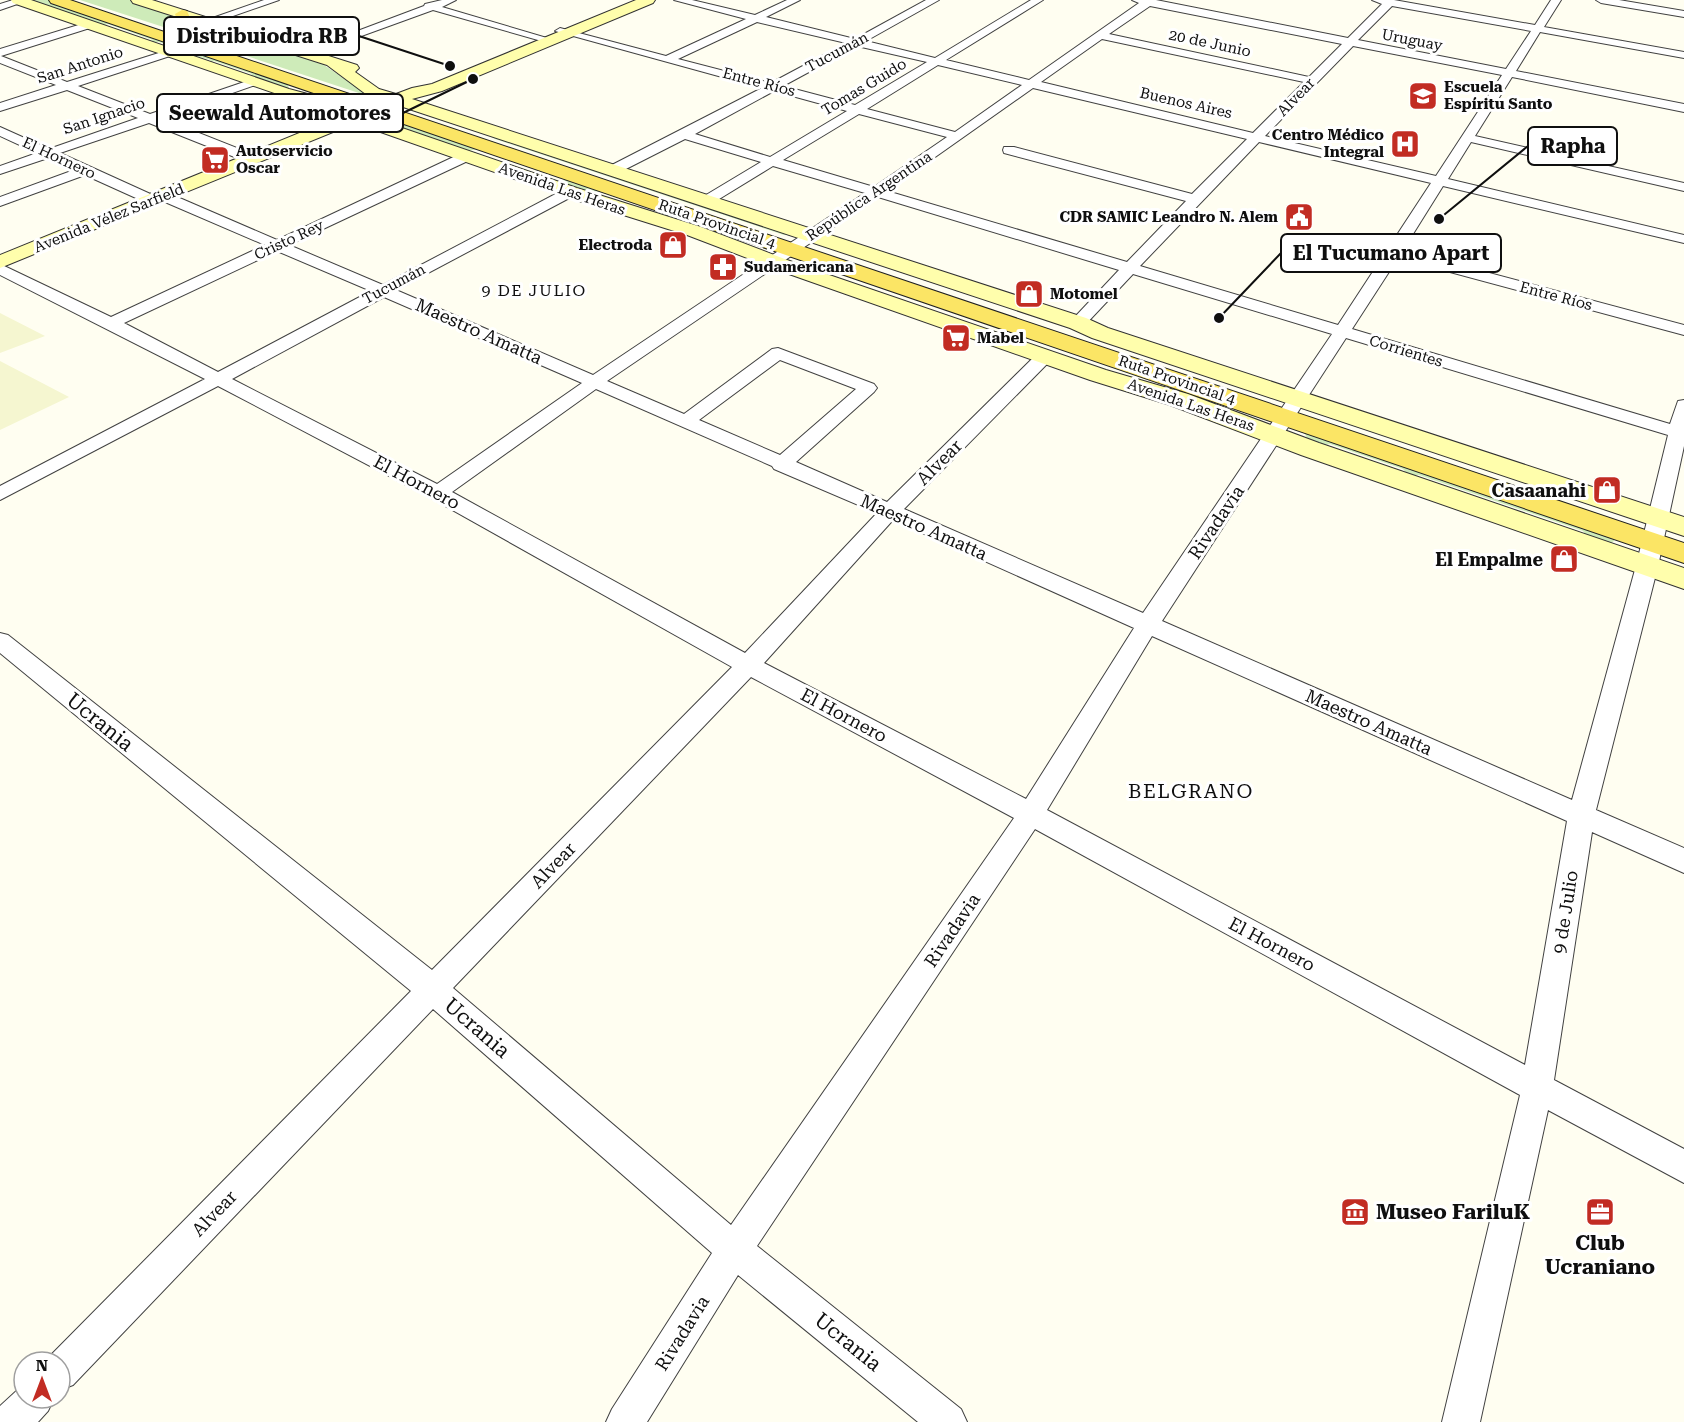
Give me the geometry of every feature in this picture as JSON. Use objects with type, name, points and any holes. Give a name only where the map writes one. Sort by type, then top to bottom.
[{"type":"main road","name":"Ruta Provincial 4","points":[[56,0],[293,87],[390,99],[667,207],[794,247],[1288,415]]},
{"type":"main road","name":"Ruta Provincial 4","points":[[74,0],[193,40],[390,99],[794,247],[1096,352],[1288,415],[1497,478],[1684,552]]},
{"type":"main road","name":"Avenida Vélez Sarfield","points":[[0,262],[355,117],[390,99],[436,88],[634,0]]},
{"type":"main road","name":"Avenida Vélez Sarfield","points":[[556,36],[648,0]]},
{"type":"main road","name":"Avenida Las Heras","points":[[19,1],[254,82],[293,87],[355,117],[570,192],[694,231],[794,247],[1078,323],[1288,415],[1310,449],[1653,539],[1684,527]]},
{"type":"main road","points":[[148,1],[371,74]]},
{"type":"main road","points":[[182,14],[193,40]]},
{"type":"main road","points":[[331,61],[373,92],[390,99]]},
{"type":"main road","name":"Avenida Las Heras","points":[[479,131],[613,170],[706,201],[794,247],[1044,357],[1098,375],[1136,385],[1448,449],[1653,539],[1684,579]]},
{"type":"main road","points":[[667,207],[694,231]]},
{"type":"main road","points":[[1096,352],[1136,385]]},
{"type":"main road","points":[[1448,449],[1497,478]]},
{"type":"main road","name":"Ruta Provincial 4","points":[[1653,539],[1684,540]]},
{"type":"street","points":[[207,22],[274,0]]},
{"type":"street","points":[[305,53],[452,0]]},
{"type":"street","name":"Buenos Aires","points":[[679,0],[1684,239]]},
{"type":"street","points":[[670,58],[795,0]]},
{"type":"street","name":"Tucumán","points":[[613,170],[684,135],[934,0]]},
{"type":"street","name":"Tomas Guido","points":[[706,201],[774,162],[1038,0]]},
{"type":"street","name":"Uruguay","points":[[1135,0],[1150,1],[1684,108]]},
{"type":"street","name":"Rivadavia","points":[[626,1422],[734,1250],[1031,814],[1148,624],[1288,415],[1556,0]]},
{"type":"street","points":[[1601,0],[1684,14]]},
{"type":"street","points":[[0,7],[19,1]]},
{"type":"street","name":"República Argentina","points":[[438,493],[594,382],[875,193],[1150,1]]},
{"type":"street","points":[[1384,1],[1684,55]]},
{"type":"street","name":"Alvear","points":[[1078,323],[1195,199],[1313,81],[1384,1]]},
{"type":"street","points":[[415,2],[556,36]]},
{"type":"street","points":[[0,53],[89,25]]},
{"type":"street","name":"Entre Ríos","points":[[556,36],[670,58],[957,136]]},
{"type":"street","name":"20 de Junio","points":[[1102,36],[1313,81]]},
{"type":"street","name":"San Antonio","points":[[0,107],[169,53]]},
{"type":"street","points":[[0,60],[252,159]]},
{"type":"street","name":"San Ignacio","points":[[0,170],[254,82]]},
{"type":"street","name":"El Hornero","points":[[0,130],[85,170],[157,198]]},
{"type":"street","name":"Corrientes","points":[[684,135],[1681,433]]},
{"type":"street","points":[[1468,138],[1684,187]]},
{"type":"street","points":[[1009,150],[1195,199]]},
{"type":"street","name":"Cristo Rey","points":[[111,323],[467,156]]},
{"type":"street","points":[[0,202],[85,170]]},
{"type":"street","name":"Tucumán","points":[[220,379],[570,192]]},
{"type":"street","name":"Maestro Amatta","points":[[157,198],[383,290],[1684,861]]},
{"type":"street","name":"Entre Ríos","points":[[1394,252],[1684,330]]},
{"type":"street","name":"El Hornero","points":[[0,269],[111,323],[438,493],[748,665],[1031,814],[1684,1167]]},
{"type":"street","points":[[686,422],[778,353],[868,388],[781,465]]},
{"type":"street","name":"Alvear","points":[[72,1360],[748,665],[889,512],[1044,357]]},
{"type":"street","points":[[0,494],[220,379]]},
{"type":"street","name":"9 de Julio","points":[[1461,1422],[1537,1088],[1581,816],[1681,433],[1684,405]]},
{"type":"street","name":"Ucrania","points":[[0,641],[432,989],[734,1250],[948,1422]]},
{"type":"street","points":[[11,1422],[23,1410]]},
{"type":"green space","points":[[26,0],[49,0],[285,80],[290,90],[249,77],[252,74],[214,61],[208,63],[211,60],[165,48],[168,45],[149,42],[153,40],[108,24],[101,26]]},
{"type":"green space","points":[[80,0],[132,0],[176,15],[185,34]]},
{"type":"green space","points":[[189,19],[315,59],[369,95],[198,40]]},
{"type":"green space","points":[[386,117],[664,209],[674,219],[660,217],[659,211],[600,191],[591,193],[563,183],[564,179],[478,149],[468,151],[382,122],[382,119]]},
{"type":"green space","points":[[484,133],[789,234],[784,235],[495,139]]},
{"type":"green space","points":[[0,313],[45,336],[0,353]]},
{"type":"green space","points":[[0,361],[69,397],[0,430]]},
{"type":"green space","points":[[1309,432],[1614,538],[1614,541],[1609,544],[1588,538],[1583,531],[1419,475],[1409,476],[1403,469],[1330,444],[1320,446],[1309,442],[1305,434]]},
{"type":"place","name":"Distribuiodra RB","points":[[450,66]]},
{"type":"place","name":"Seewald Automotores","points":[[473,79]]},
{"type":"place","name":"Escuela Espíritu Santo","points":[[1423,96]]},
{"type":"place","name":"Centro Médico Integral","points":[[1405,144]]},
{"type":"place","name":"Autoservicio Oscar","points":[[215,160]]},
{"type":"place","name":"CDR SAMIC Leandro N. Alem","points":[[1299,217]]},
{"type":"place","name":"Rapha","points":[[1439,219]]},
{"type":"place","name":"Electroda","points":[[673,245]]},
{"type":"place","name":"Sudamericana","points":[[723,267]]},
{"type":"place","name":"Motomel","points":[[1029,294]]},
{"type":"place","name":"El Tucumano Apart","points":[[1219,318]]},
{"type":"place","name":"Mabel","points":[[956,338]]},
{"type":"place","name":"Casaanahi","points":[[1607,490]]},
{"type":"place","name":"El Empalme","points":[[1564,559]]},
{"type":"place","name":"Museo FariluK","points":[[1355,1212]]},
{"type":"place","name":"Club Ucraniano","points":[[1600,1212]]},
{"type":"district","name":"9 DE JULIO","points":[[534,290]]},
{"type":"district","name":"BELGRANO","points":[[1191,791]]}]
